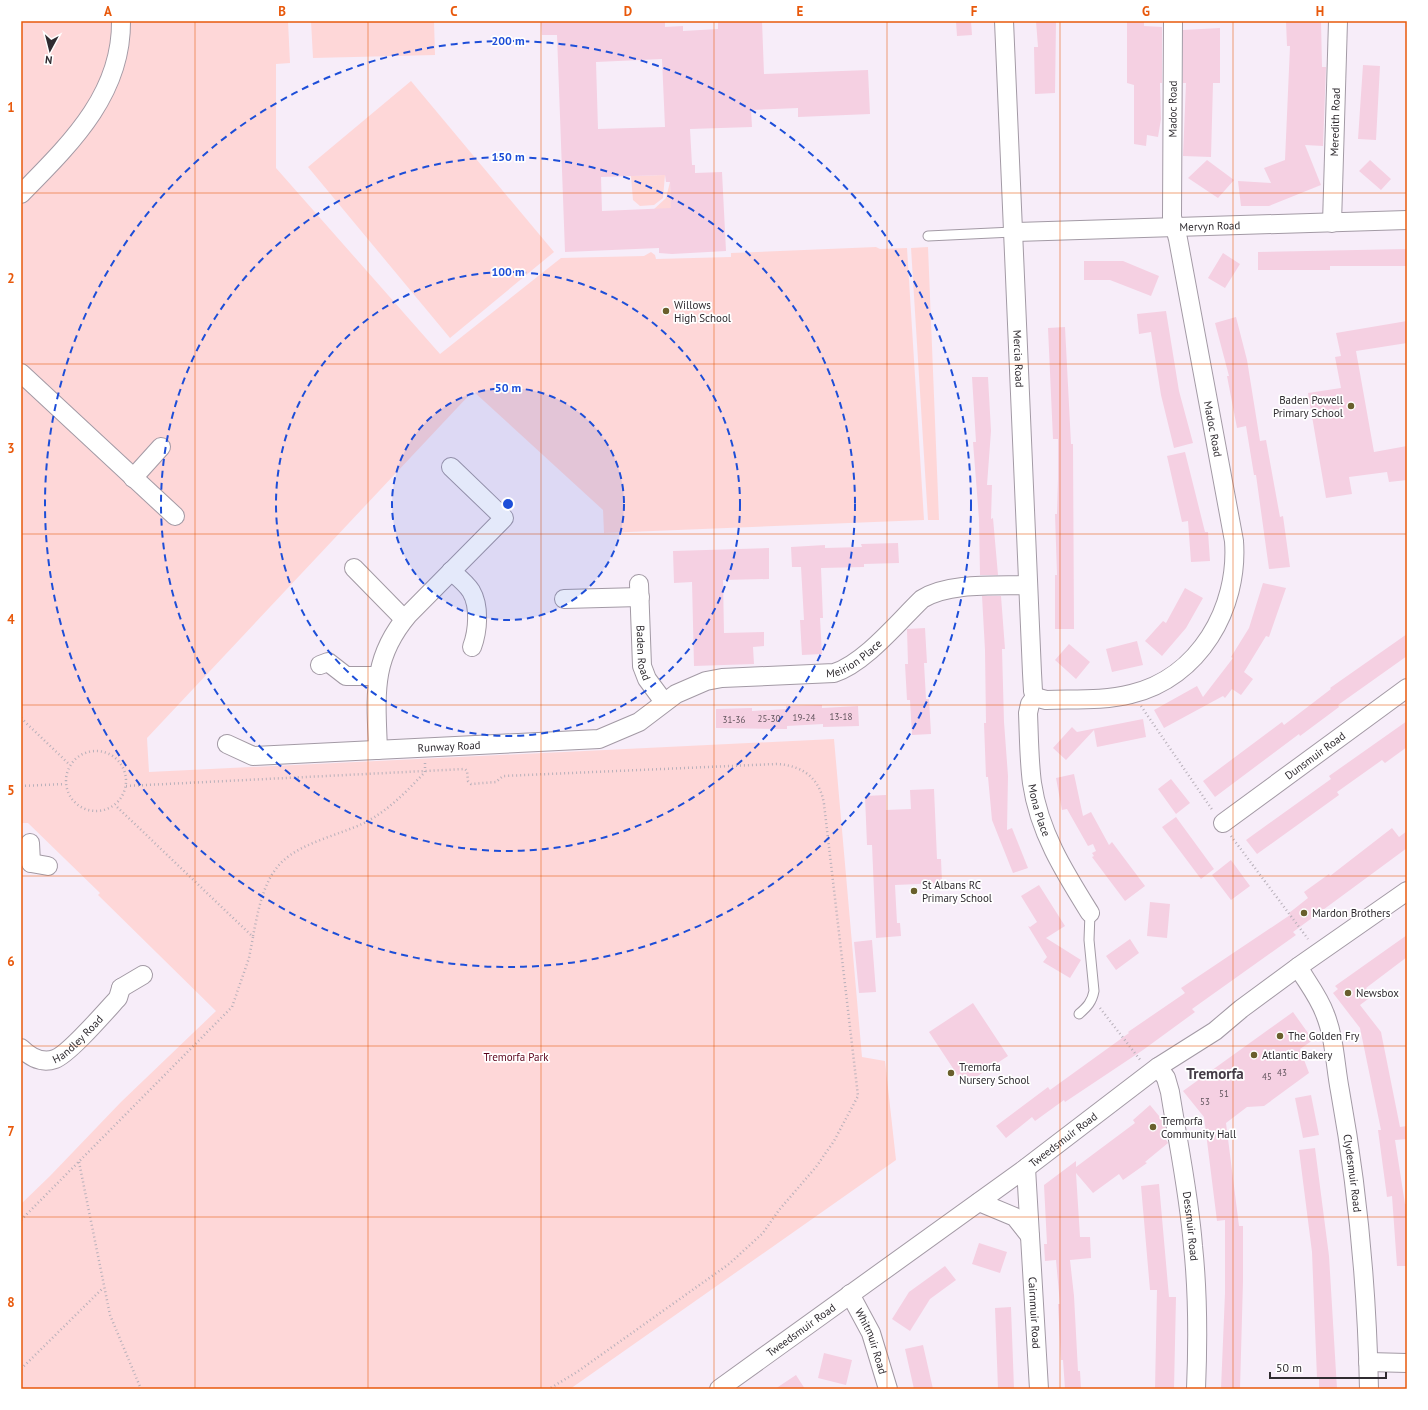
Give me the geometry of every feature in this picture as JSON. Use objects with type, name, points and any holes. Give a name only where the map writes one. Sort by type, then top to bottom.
[{"type":"street","points":[[21,194],[71,143],[106,92],[121,40],[121,21]]},
{"type":"street","name":"Mercia Road","points":[[1004,21],[1032,679],[1035,697]]},
{"type":"street","name":"Madoc Road","points":[[1035,697],[1046,700],[1118,697],[1132,694],[1171,678],[1185,667],[1201,649],[1221,617],[1232,585],[1235,568],[1234,541],[1172,216],[1173,21]]},
{"type":"street","name":"Meredith Road","points":[[1332,223],[1338,21]]},
{"type":"street","name":"Mervyn Road","points":[[1013,232],[1407,220]]},
{"type":"street","points":[[21,373],[175,516]]},
{"type":"street","points":[[133,478],[160,447]]},
{"type":"street","points":[[378,750],[376,700],[378,676],[385,651],[398,627],[451,570],[504,518],[451,467]]},
{"type":"street","points":[[354,568],[404,619]]},
{"type":"street","points":[[451,570],[470,591],[475,601],[477,635],[472,647]]},
{"type":"street","name":"Meirion Place","points":[[664,702],[676,694],[693,686],[722,678],[834,672],[844,669],[860,659],[922,599],[930,594],[953,589],[1028,585]]},
{"type":"street","name":"Baden Road","points":[[564,599],[639,590],[642,666],[647,679],[664,702]]},
{"type":"street","points":[[320,665],[328,662],[346,676],[378,676]]},
{"type":"street","name":"Dunsmuir Road","points":[[1223,823],[1407,688]]},
{"type":"street","name":"Mona Place","points":[[1035,697],[1030,704],[1028,714],[1032,784],[1037,805],[1053,852],[1090,913]]},
{"type":"street","name":"Runway Road","points":[[227,744],[253,756],[600,739],[639,722],[664,702]]},
{"type":"street","points":[[30,843],[26,868],[48,866]]},
{"type":"street","name":"Tweedsmuir Road","points":[[719,1389],[1026,1168],[1154,1070],[1224,1025],[1241,1008],[1407,891]]},
{"type":"street","name":"Clydesmuir Road","points":[[1298,967],[1326,1016],[1336,1055],[1360,1228],[1367,1312],[1369,1389]]},
{"type":"street","name":"Handley Road","points":[[21,1048],[28,1055],[38,1060],[48,1060],[61,1056],[118,998],[117,984],[143,975]]},
{"type":"street","name":"Dessmuir Road","points":[[1154,1070],[1166,1078],[1170,1092],[1189,1205],[1194,1246],[1196,1292],[1196,1389]]},
{"type":"street","name":"Cairnmuir Road","points":[[1026,1168],[1039,1389]]},
{"type":"street","points":[[979,1202],[1016,1217],[1030,1236]]},
{"type":"street","name":"Whitmuir Road","points":[[850,1294],[871,1333],[888,1389]]},
{"type":"street","points":[[1368,1362],[1407,1363]]},
{"type":"lane","points":[[928,236],[1013,232]]},
{"type":"lane","points":[[1079,1014],[1086,1008],[1093,998],[1094,985],[1089,940],[1090,913]]},
{"type":"path","points":[[1132,694],[1223,823],[1318,953]]},
{"type":"path","points":[[21,718],[70,765]]},
{"type":"path","points":[[93,751],[102,751],[118,760],[126,777],[126,786],[123,795],[115,805],[100,812],[81,808],[73,802],[67,793],[65,784],[66,774],[70,765],[76,758],[84,753],[93,751]]},
{"type":"path","points":[[126,786],[464,769],[467,771],[468,781],[471,784],[496,782],[503,776],[789,765],[801,769],[817,782],[822,793],[858,1096],[834,1141],[816,1167],[779,1210],[763,1233],[748,1248],[729,1264],[577,1372],[549,1389]]},
{"type":"path","points":[[21,1220],[232,1007],[249,958],[260,903],[267,886],[282,862],[294,852],[363,823],[385,811],[425,772]]},
{"type":"path","points":[[21,786],[65,784]]},
{"type":"path","points":[[115,805],[253,937]]},
{"type":"path","points":[[1093,998],[1154,1070]]},
{"type":"path","points":[[79,1162],[110,1316],[141,1389]]},
{"type":"path","points":[[21,1369],[104,1288]]},
{"type":"green space","name":"Tremorfa Park","points":[[21,21],[288,21],[290,63],[276,64],[276,168],[440,354],[561,258],[644,256],[651,252],[655,255],[656,259],[731,257],[731,253],[876,247],[880,249],[907,248],[924,520],[604,533],[603,510],[473,391],[147,738],[149,772],[834,739],[862,1057],[885,1061],[896,1160],[570,1389],[21,1389],[21,1204],[121,1102],[216,1011],[98,895],[100,893],[28,823],[21,823]]},
{"type":"green space","points":[[311,21],[434,21],[435,55],[313,58]]},
{"type":"green space","points":[[411,81],[554,252],[450,338],[308,167]]},
{"type":"green space","points":[[665,175],[663,198],[654,205],[640,206],[633,200],[631,176]]},
{"type":"green space","points":[[670,182],[673,247],[653,210],[666,198]]},
{"type":"green space","points":[[928,247],[939,520],[928,520],[911,248]]},
{"type":"building","points":[[541,21],[665,21],[665,27],[683,26],[683,31],[718,29],[718,21],[762,21],[764,74],[868,70],[870,114],[798,117],[798,108],[751,110],[752,127],[690,129],[692,165],[695,165],[695,173],[722,172],[726,251],[672,254],[659,253],[659,248],[565,252],[557,35],[542,35]],"holes":[[[662,59],[665,127],[598,129],[596,62]],[[665,175],[666,182],[670,182],[671,208],[602,211],[601,177]]]},
{"type":"building","points":[[956,21],[971,21],[972,35],[957,36]]},
{"type":"building","points":[[1036,21],[1056,21],[1055,93],[1035,94],[1034,47],[1038,47]]},
{"type":"building","points":[[1127,21],[1144,21],[1144,26],[1162,27],[1162,83],[1160,83],[1161,119],[1158,137],[1147,135],[1146,146],[1134,144],[1134,85],[1127,83]]},
{"type":"building","points":[[1286,21],[1321,21],[1322,67],[1326,67],[1323,146],[1305,145],[1321,185],[1269,206],[1241,206],[1238,181],[1271,183],[1264,168],[1285,160],[1290,46],[1287,46]]},
{"type":"building","points":[[1220,28],[1220,83],[1213,83],[1211,157],[1183,156],[1186,83],[1183,83],[1183,30]]},
{"type":"building","points":[[1363,65],[1380,66],[1376,140],[1358,139]]},
{"type":"building","points":[[1207,160],[1234,180],[1218,198],[1188,178]]},
{"type":"building","points":[[1370,160],[1391,179],[1381,190],[1359,171]]},
{"type":"building","points":[[1407,249],[1407,266],[1330,266],[1330,270],[1258,270],[1258,252]]},
{"type":"building","points":[[1223,253],[1240,264],[1225,288],[1208,278]]},
{"type":"building","points":[[1084,261],[1123,261],[1159,276],[1151,296],[1110,280],[1084,280]]},
{"type":"building","points":[[1166,311],[1179,391],[1193,443],[1174,448],[1161,395],[1151,332],[1139,334],[1137,314]]},
{"type":"building","points":[[1236,317],[1247,360],[1260,441],[1266,440],[1280,517],[1283,516],[1290,567],[1269,569],[1256,475],[1254,475],[1246,426],[1237,428],[1227,376],[1229,376],[1215,323]]},
{"type":"building","points":[[1407,321],[1407,343],[1356,351],[1374,452],[1407,446],[1407,480],[1389,482],[1387,472],[1349,477],[1352,494],[1326,498],[1308,393],[1341,388],[1335,357],[1341,356],[1336,333]]},
{"type":"building","points":[[1065,327],[1071,444],[1073,444],[1074,629],[1055,629],[1055,575],[1057,575],[1055,514],[1057,514],[1058,439],[1053,439],[1048,328]]},
{"type":"building","points":[[972,377],[988,377],[991,431],[987,485],[992,485],[991,519],[993,518],[998,575],[980,575],[979,519],[973,442],[976,442]]},
{"type":"building","points":[[1185,452],[1205,532],[1208,532],[1210,561],[1191,562],[1188,521],[1182,522],[1167,456]]},
{"type":"building","points":[[898,543],[899,563],[864,564],[864,567],[821,568],[823,618],[820,618],[822,654],[802,655],[800,620],[804,620],[801,567],[792,567],[791,547],[825,545],[825,548],[862,547],[861,544]]},
{"type":"building","points":[[769,548],[769,579],[723,580],[724,633],[764,632],[764,646],[753,647],[754,664],[694,666],[692,582],[674,583],[673,551]]},
{"type":"building","points":[[1263,583],[1286,588],[1269,637],[1266,636],[1244,672],[1253,679],[1241,695],[1232,689],[1225,698],[1223,696],[1164,728],[1154,710],[1197,686],[1203,697],[1233,658],[1231,657],[1249,628]]},
{"type":"building","points":[[1185,588],[1203,598],[1186,628],[1162,656],[1145,641],[1163,621],[1166,623]]},
{"type":"building","points":[[982,596],[1001,596],[1005,649],[1002,649],[1004,722],[1008,776],[1007,830],[1012,828],[1028,868],[1013,873],[992,820],[988,777],[986,777],[984,723],[986,723],[985,650]]},
{"type":"building","points":[[925,628],[927,663],[924,663],[926,699],[929,699],[931,734],[912,735],[910,700],[907,700],[905,664],[908,664],[907,629]]},
{"type":"building","points":[[1407,634],[1407,656],[1338,705],[1339,707],[1300,736],[1299,734],[1215,797],[1203,781],[1282,722],[1284,725],[1331,689],[1330,688]]},
{"type":"building","points":[[1137,641],[1143,665],[1112,672],[1106,649]]},
{"type":"building","points":[[1069,644],[1090,662],[1076,679],[1055,660]]},
{"type":"building","points":[[822,705],[822,708],[858,706],[859,726],[823,727],[823,724],[787,726],[787,729],[716,728],[716,709],[752,708],[752,711],[786,709],[786,706]]},
{"type":"building","points":[[1143,719],[1146,737],[1097,747],[1094,730],[1066,760],[1053,748],[1072,727],[1077,732]]},
{"type":"building","points":[[1407,721],[1407,747],[1385,763],[1382,760],[1337,792],[1339,795],[1257,854],[1246,840],[1331,779],[1329,776]]},
{"type":"building","points":[[1074,774],[1083,816],[1091,812],[1109,845],[1112,842],[1145,886],[1125,901],[1092,857],[1094,856],[1092,853],[1096,851],[1093,844],[1088,846],[1067,809],[1062,810],[1056,778]]},
{"type":"building","points":[[1171,779],[1190,803],[1176,814],[1158,789]]},
{"type":"building","points":[[934,789],[937,859],[941,859],[942,883],[895,885],[897,923],[900,923],[901,936],[876,938],[872,845],[867,845],[865,796],[886,795],[886,810],[911,809],[910,790]]},
{"type":"building","points":[[1176,817],[1214,869],[1201,879],[1162,827]]},
{"type":"building","points":[[1392,828],[1399,837],[1407,831],[1407,848],[1293,932],[1296,935],[1192,1009],[1195,1012],[1143,1050],[1065,1102],[1064,1100],[1035,1121],[1032,1117],[1006,1138],[996,1126],[1048,1087],[1050,1090],[1129,1033],[1128,1032],[1185,993],[1181,988],[1290,915],[1289,913],[1308,898],[1304,892],[1329,874],[1330,876]]},
{"type":"building","points":[[1231,860],[1250,886],[1231,900],[1212,875]]},
{"type":"building","points":[[1039,885],[1065,926],[1046,938],[1081,960],[1070,978],[1043,962],[1047,957],[1028,926],[1030,927],[1037,922],[1021,896]]},
{"type":"building","points":[[1150,902],[1170,904],[1167,938],[1147,936]]},
{"type":"building","points":[[1407,935],[1407,957],[1366,988],[1372,996],[1360,1005],[1381,1032],[1400,1127],[1407,1126],[1407,1139],[1395,1140],[1405,1204],[1407,1204],[1407,1266],[1397,1266],[1392,1196],[1387,1197],[1378,1130],[1381,1130],[1360,1028],[1333,993],[1338,989],[1335,986]]},
{"type":"building","points":[[1130,939],[1139,953],[1116,970],[1106,956]]},
{"type":"building","points":[[872,940],[876,992],[859,993],[854,942]]},
{"type":"building","points":[[973,1003],[1008,1056],[964,1085],[929,1032]]},
{"type":"building","points":[[1293,1012],[1313,1040],[1300,1049],[1309,1073],[1264,1106],[1247,1107],[1226,1123],[1239,1226],[1243,1226],[1243,1281],[1240,1389],[1221,1389],[1225,1293],[1225,1220],[1217,1221],[1204,1117],[1183,1091]]},
{"type":"building","points":[[1311,1095],[1319,1135],[1303,1138],[1295,1098]]},
{"type":"building","points":[[1150,1105],[1164,1122],[1166,1130],[1162,1133],[1168,1143],[1145,1162],[1147,1163],[1123,1180],[1119,1174],[1093,1193],[1076,1173],[1080,1237],[1090,1237],[1091,1258],[1070,1260],[1074,1296],[1078,1371],[1080,1371],[1081,1389],[1065,1389],[1063,1360],[1061,1360],[1058,1304],[1060,1304],[1056,1260],[1045,1261],[1044,1244],[1047,1244],[1044,1185],[1076,1161],[1076,1167],[1135,1123],[1133,1120]]},
{"type":"building","points":[[1315,1148],[1329,1256],[1337,1389],[1319,1389],[1319,1377],[1317,1378],[1312,1252],[1299,1150]]},
{"type":"building","points":[[1159,1184],[1169,1297],[1176,1297],[1174,1389],[1155,1389],[1157,1290],[1150,1290],[1141,1186]]},
{"type":"building","points":[[979,1243],[1007,1252],[1000,1273],[972,1264]]},
{"type":"building","points":[[945,1266],[956,1280],[930,1299],[910,1331],[892,1319],[909,1292]]},
{"type":"building","points":[[1011,1307],[1014,1389],[998,1389],[995,1308]]},
{"type":"building","points":[[923,1345],[933,1389],[914,1389],[905,1349]]},
{"type":"building","points":[[824,1353],[852,1360],[846,1385],[818,1378]]},
{"type":"building","points":[[796,1375],[805,1389],[775,1389]]},
{"type":"place","name":"Willows High School","points":[[666,311]]},
{"type":"place","name":"Baden Powell Primary School","points":[[1351,406]]},
{"type":"place","name":"St Albans RC Primary School","points":[[914,891]]},
{"type":"place","name":"Mardon Brothers","points":[[1304,913]]},
{"type":"place","name":"Newsbox","points":[[1348,993]]},
{"type":"place","name":"The Golden Fry","points":[[1280,1036]]},
{"type":"place","name":"Atlantic Bakery","points":[[1254,1055]]},
{"type":"place","name":"Tremorfa Nursery School","points":[[951,1073]]},
{"type":"place","name":"Tremorfa Community Hall","points":[[1153,1127]]},
{"type":"district","name":"Tremorfa","points":[[1215,1073]]}]
